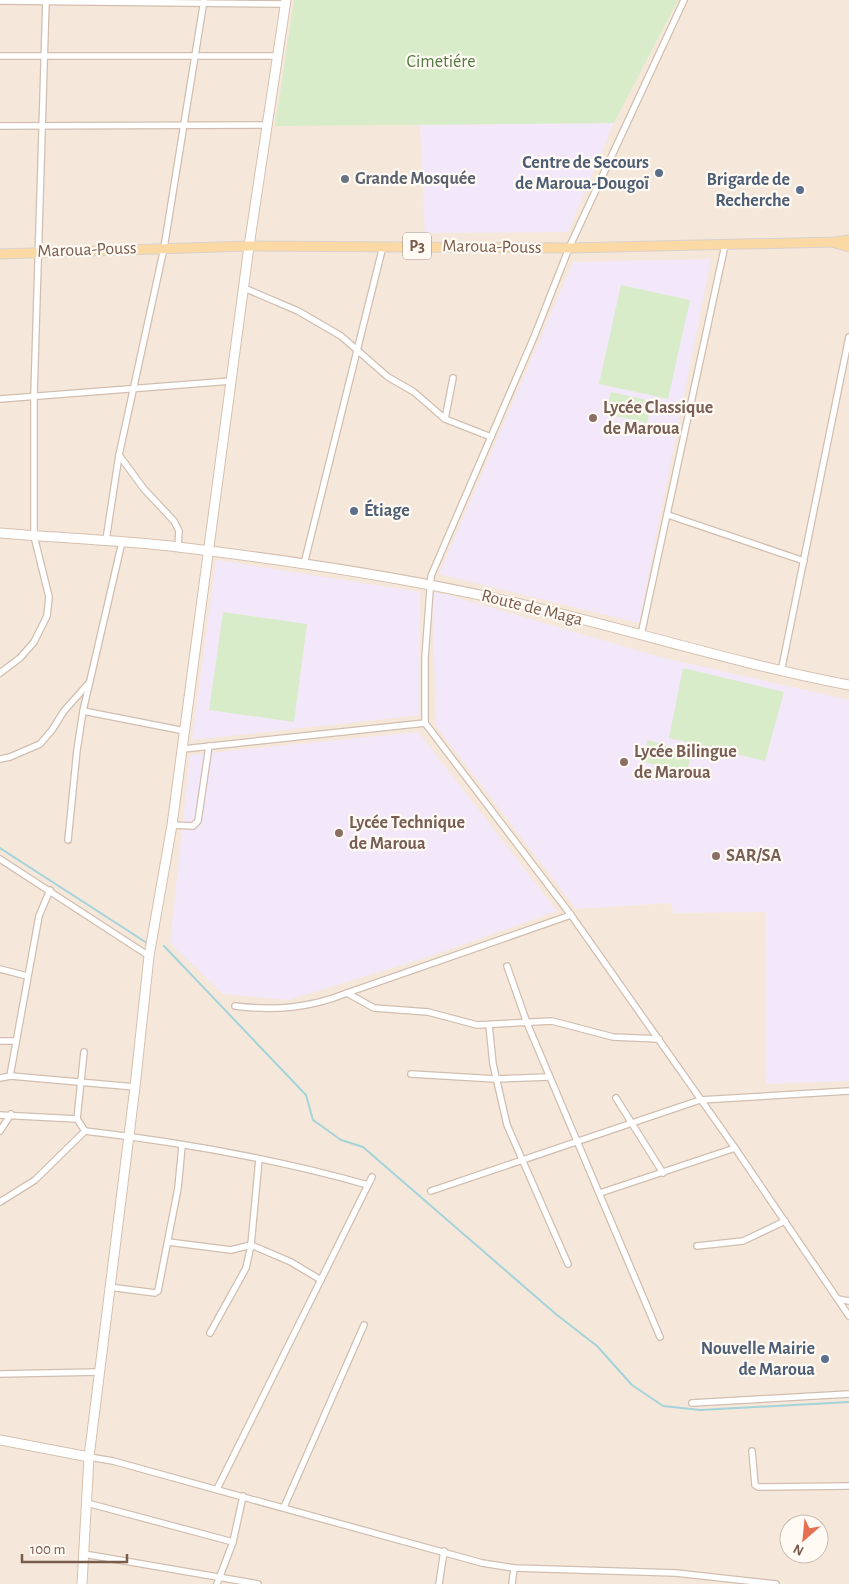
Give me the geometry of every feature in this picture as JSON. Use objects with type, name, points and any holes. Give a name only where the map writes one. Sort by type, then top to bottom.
[{"type":"main road","points":[[82,1584],[89,1458],[127,1135],[135,1087],[149,956],[183,749],[249,246],[286,2]]},
{"type":"main road","name":"Maroua-Pouss","points":[[0,254],[40,251],[249,246],[569,248],[834,242],[849,240]]},
{"type":"main road","points":[[834,242],[849,248]]},
{"type":"main road","name":"Route de Maga","points":[[0,533],[178,547],[304,564],[428,584],[505,600],[781,672],[849,685]]},
{"type":"main road","points":[[0,1440],[89,1458]]},
{"type":"street","points":[[684,0],[569,248],[492,437],[428,584],[425,723],[571,915],[735,1148],[849,1316]]},
{"type":"street","points":[[0,1],[286,2]]},
{"type":"street","points":[[0,673],[26,653],[34,642],[46,616],[49,597],[34,536],[34,395],[40,251],[41,126],[46,1]]},
{"type":"street","points":[[106,540],[119,455],[136,388],[164,248],[197,56],[204,1]]},
{"type":"street","points":[[0,56],[278,56]]},
{"type":"street","points":[[0,126],[267,125]]},
{"type":"street","points":[[641,635],[725,245]]},
{"type":"street","points":[[304,564],[383,246]]},
{"type":"street","points":[[244,288],[302,313],[340,336],[388,376],[414,392],[445,419],[492,437]]},
{"type":"street","points":[[781,672],[849,337]]},
{"type":"street","points":[[445,419],[453,378]]},
{"type":"street","points":[[0,398],[231,381]]},
{"type":"street","points":[[119,455],[144,489],[174,522],[179,531],[178,547]]},
{"type":"street","points":[[668,515],[804,561]]},
{"type":"street","points":[[68,840],[83,711],[122,542]]},
{"type":"street","points":[[0,759],[10,757],[40,744],[64,711],[90,682]]},
{"type":"street","points":[[83,711],[185,731]]},
{"type":"street","points":[[183,749],[425,723]]},
{"type":"street","points":[[172,825],[193,826],[198,821],[209,746]]},
{"type":"street","points":[[0,859],[149,956]]},
{"type":"street","points":[[10,1076],[39,916],[50,890]]},
{"type":"street","points":[[235,1006],[264,1010],[323,1002],[571,915]]},
{"type":"street","points":[[507,966],[549,1077],[660,1337]]},
{"type":"street","points":[[0,969],[27,976]]},
{"type":"street","points":[[348,993],[374,1008],[417,1010],[466,1023],[489,1025],[558,1022],[608,1036],[659,1039]]},
{"type":"street","points":[[489,1025],[496,1079],[507,1125],[568,1264]]},
{"type":"street","points":[[0,1041],[16,1041]]},
{"type":"street","points":[[84,1052],[79,1083],[77,1119],[85,1131]]},
{"type":"street","points":[[411,1074],[496,1079],[549,1077]]},
{"type":"street","points":[[0,1078],[10,1076],[135,1087]]},
{"type":"street","points":[[431,1191],[700,1100],[849,1091]]},
{"type":"street","points":[[616,1098],[663,1172]]},
{"type":"street","points":[[0,1115],[11,1114],[77,1119]]},
{"type":"street","points":[[0,1130],[11,1114]]},
{"type":"street","points":[[0,1202],[35,1180],[85,1131],[127,1135],[308,1168],[368,1185]]},
{"type":"street","points":[[109,1287],[156,1293],[178,1188],[182,1146]]},
{"type":"street","points":[[600,1193],[735,1148]]},
{"type":"street","points":[[210,1334],[246,1268],[251,1244],[259,1159]]},
{"type":"street","points":[[217,1489],[372,1177]]},
{"type":"street","points":[[697,1246],[743,1241],[785,1221]]},
{"type":"street","points":[[168,1242],[230,1250],[251,1244],[291,1262],[321,1280]]},
{"type":"street","points":[[838,1299],[849,1301]]},
{"type":"street","points":[[284,1506],[364,1325]]},
{"type":"street","points":[[0,1374],[99,1372]]},
{"type":"street","points":[[692,1403],[849,1394]]},
{"type":"street","points":[[752,1451],[755,1485],[758,1488],[849,1486]]},
{"type":"street","points":[[89,1458],[114,1461],[284,1506],[475,1561],[514,1568],[676,1573],[776,1584]]},
{"type":"street","points":[[217,1584],[233,1542],[243,1496]]},
{"type":"street","points":[[87,1503],[233,1542]]},
{"type":"street","points":[[439,1584],[444,1551]]},
{"type":"street","points":[[84,1554],[258,1584]]},
{"type":"street","points":[[512,1584],[514,1568]]},
{"type":"shaded area","points":[[0,0],[849,0],[849,1584],[0,1584]]},
{"type":"shaded area","points":[[614,123],[568,232],[425,233],[420,125]]},
{"type":"shaded area","name":"Lycée Classique de Maroua","points":[[711,259],[639,623],[439,574],[573,262]]},
{"type":"shaded area","points":[[216,560],[420,592],[420,715],[192,740]]},
{"type":"shaded area","name":"Lycée Bilingue de Maroua","points":[[432,592],[448,595],[660,657],[849,700],[849,1081],[766,1084],[765,912],[674,913],[670,903],[576,909],[436,726]]},
{"type":"shaded area","name":"Lycée Technique de Maroua","points":[[418,732],[557,911],[431,956],[288,1000],[223,994],[170,943],[190,755]]},
{"type":"green space","name":"Cimetiére","points":[[294,0],[678,0],[614,123],[275,126]]},
{"type":"green space","points":[[621,285],[690,300],[668,399],[599,384]]},
{"type":"green space","points":[[611,392],[652,401],[647,423],[606,414]]},
{"type":"green space","points":[[223,612],[307,624],[294,722],[209,710]]},
{"type":"green space","points":[[683,668],[784,692],[765,761],[669,738]]},
{"type":"green space","points":[[648,740],[692,753],[686,774],[642,761]]},
{"type":"waterway","points":[[0,848],[147,943]]},
{"type":"waterway","points":[[164,946],[306,1095],[313,1120],[341,1140],[363,1147],[557,1315],[597,1346],[632,1385],[663,1406],[700,1410],[849,1402]]},
{"type":"place","name":"Centre de Secours de Maroua-Dougoï","points":[[659,173]]},
{"type":"place","name":"Grande Mosquée","points":[[345,179]]},
{"type":"place","name":"Brigarde de Recherche","points":[[800,190]]},
{"type":"place","name":"Lycée Classique de Maroua","points":[[593,418]]},
{"type":"place","name":"Étiage","points":[[354,511]]},
{"type":"place","name":"Lycée Bilingue de Maroua","points":[[624,762]]},
{"type":"place","name":"Lycée Technique de Maroua","points":[[339,833]]},
{"type":"place","name":"SAR/SA","points":[[716,856]]},
{"type":"place","name":"Nouvelle Mairie de Maroua","points":[[825,1359]]}]
